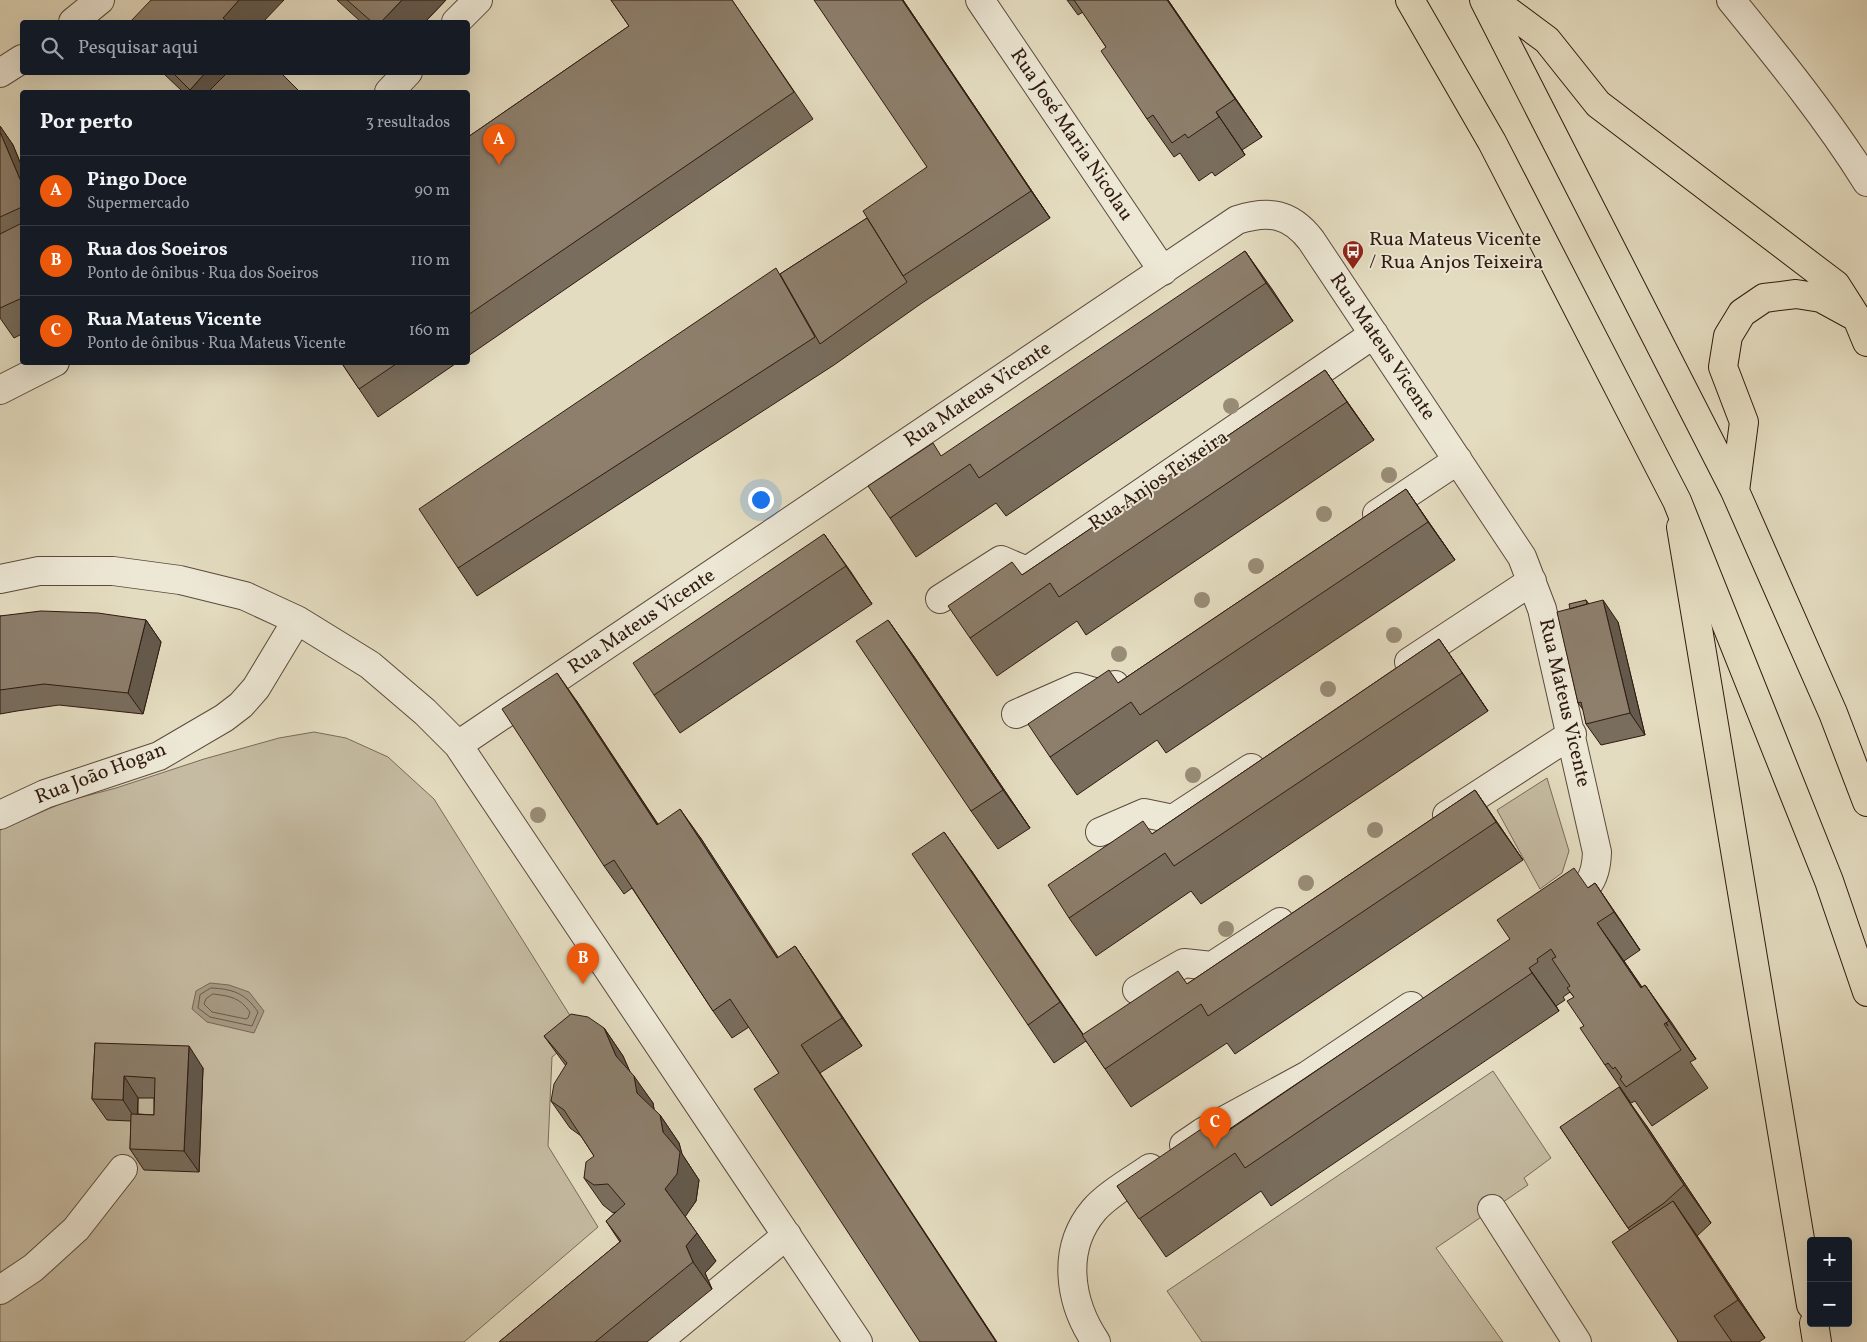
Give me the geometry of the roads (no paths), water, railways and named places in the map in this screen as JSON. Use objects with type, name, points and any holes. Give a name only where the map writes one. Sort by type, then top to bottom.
[{"type":"main road","points":[[1410,0],[1492,142],[1677,501],[1829,881],[1867,992]]},
{"type":"main road","points":[[1484,0],[1734,490],[1833,712],[1867,802]]},
{"type":"main road","points":[[1493,0],[1546,40],[1598,104],[1836,284],[1862,330]]},
{"type":"main road","points":[[1734,490],[1744,422],[1723,367],[1728,336],[1742,313],[1764,298],[1796,294],[1821,298],[1862,330]]},
{"type":"main road","points":[[1677,501],[1807,1282]]},
{"type":"main road","points":[[1815,1327],[1817,1342]]},
{"type":"street","points":[[75,20],[100,0]]},
{"type":"street","points":[[458,20],[478,0]]},
{"type":"street","name":"Rua José Maria Nicolau","points":[[980,0],[1163,271]]},
{"type":"street","points":[[1732,0],[1847,150],[1867,182]]},
{"type":"street","points":[[0,73],[20,60]]},
{"type":"street","points":[[391,90],[405,75]]},
{"type":"street","name":"Rua Mateus Vicente","points":[[458,746],[1237,220],[1254,215],[1272,215],[1288,219],[1301,227],[1312,240],[1522,557],[1532,581],[1542,609],[1572,734],[1597,852],[1596,868],[1591,882],[1582,892],[1541,919]]},
{"type":"street","name":"Rua Anjos Teixeira","points":[[940,600],[1001,560],[1027,571],[1374,334]]},
{"type":"street","points":[[0,390],[49,365]]},
{"type":"street","points":[[1358,526],[1458,460]]},
{"type":"street","points":[[0,579],[39,571],[113,571],[170,579],[245,596],[296,620],[370,665],[426,712],[458,746],[858,1342]]},
{"type":"street","points":[[1385,678],[1532,581]]},
{"type":"street","name":"Rua João Hogan","points":[[0,815],[44,794],[159,756],[224,718],[241,705],[256,688],[296,620]]},
{"type":"street","points":[[1016,714],[1077,687],[1101,694],[1134,672]]},
{"type":"street","points":[[1429,826],[1572,734]]},
{"type":"street","points":[[1100,832],[1144,814],[1173,819],[1271,754]]},
{"type":"street","points":[[1138,990],[1184,963],[1212,966],[1304,907]]},
{"type":"street","points":[[1096,1342],[1075,1300],[1071,1277],[1073,1253],[1081,1229],[1095,1208],[1119,1189],[1204,1132],[1308,1075],[1433,992]]},
{"type":"street","points":[[0,1290],[33,1268],[76,1229],[123,1169]]},
{"type":"street","points":[[1492,1209],[1577,1342]]},
{"type":"street","points":[[657,1342],[787,1235]]},
{"type":"water","points":[[210,983],[229,985],[249,992],[264,1011],[254,1033],[207,1022],[192,1009],[196,991]]},
{"type":"place","name":"Pingo Doce","points":[[499,165]]},
{"type":"place","name":"Rua Mateus Vicente / Rua Anjos Teixeira","points":[[1353,270]]},
{"type":"place","name":"Rua dos Soeiros","points":[[583,984]]},
{"type":"place","name":"Rua Mateus Vicente","points":[[1215,1148]]}]
